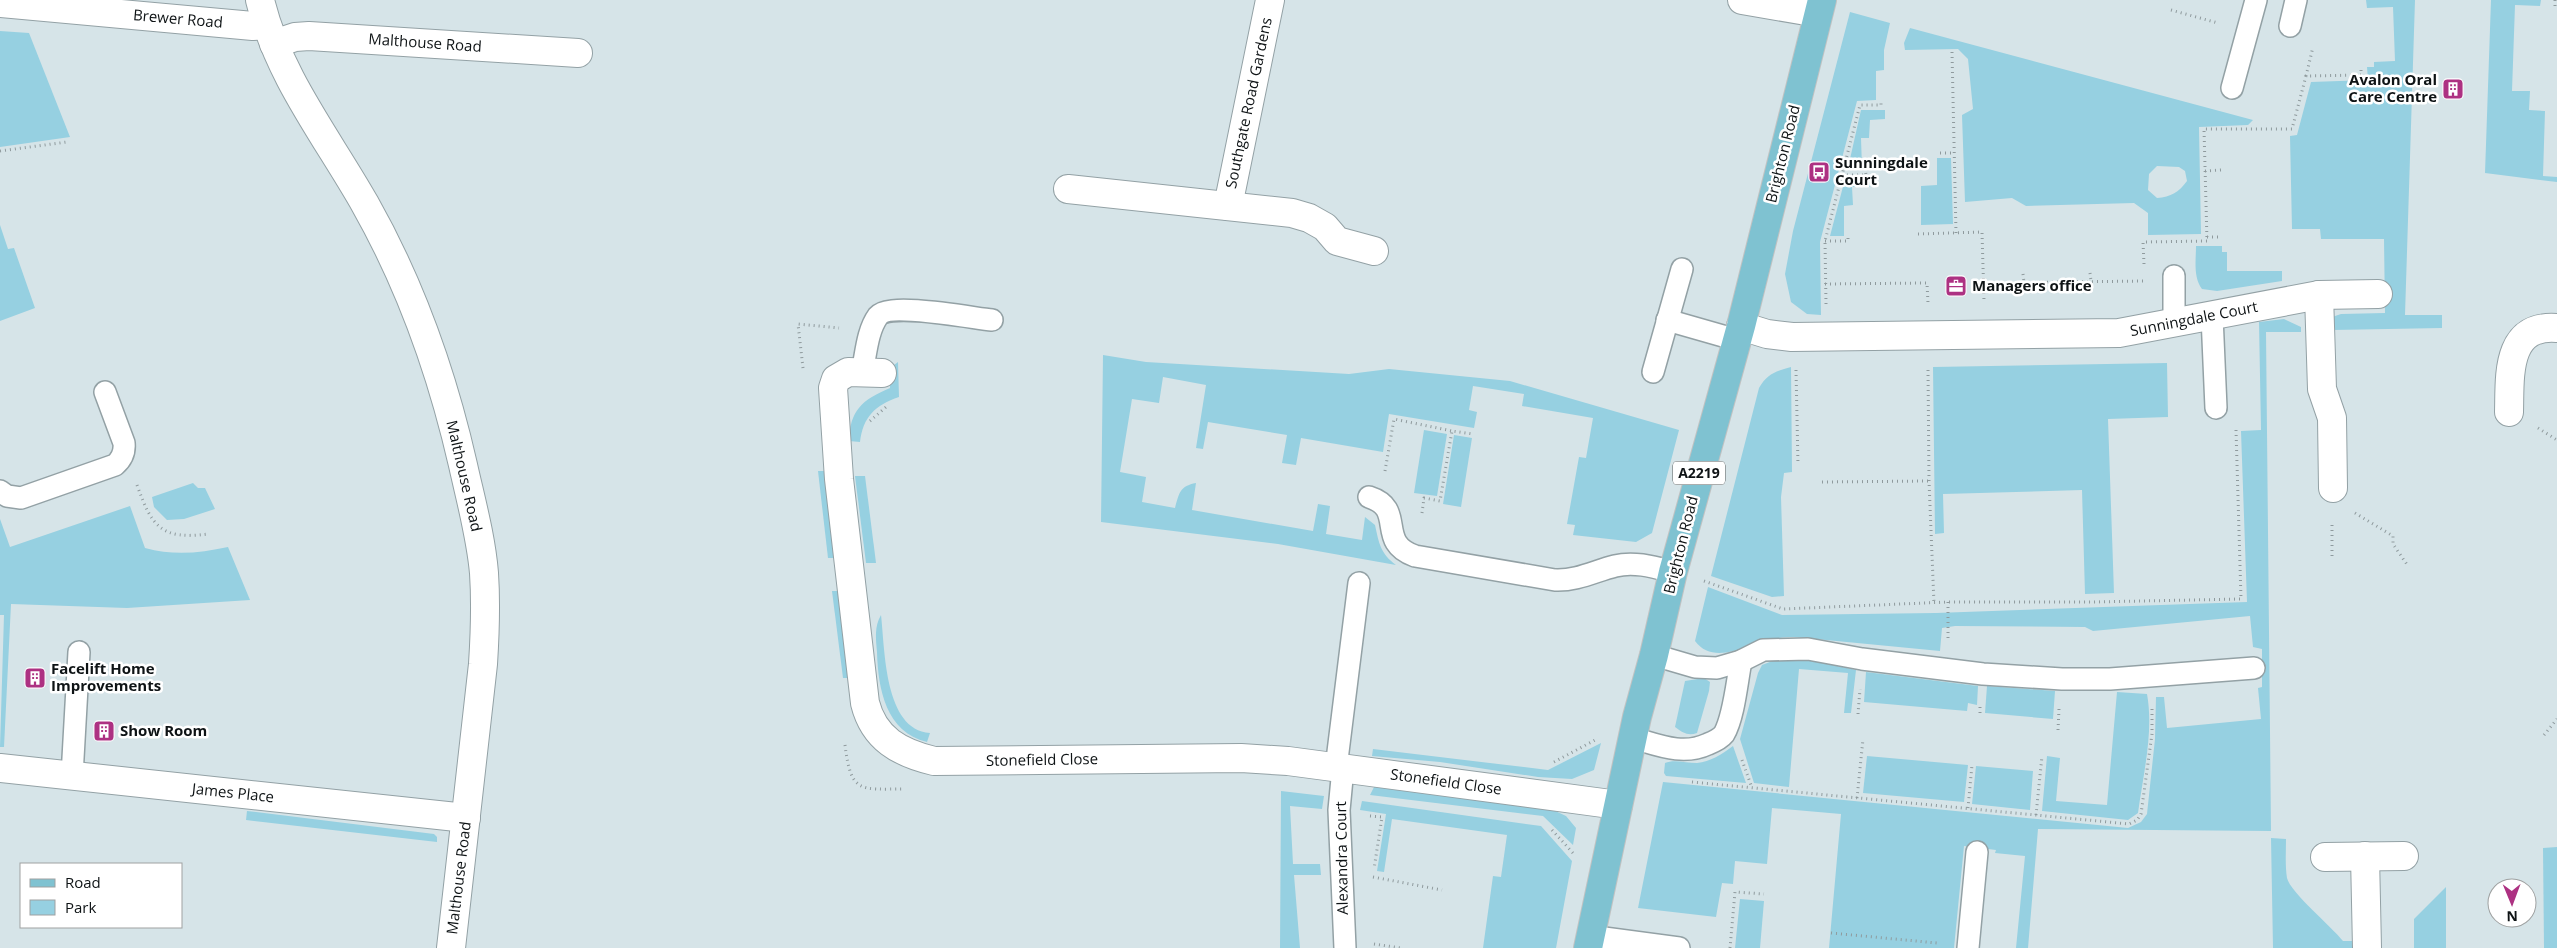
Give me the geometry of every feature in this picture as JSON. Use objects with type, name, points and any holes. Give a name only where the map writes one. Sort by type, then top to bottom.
[{"type":"main road","name":"Brighton Road","points":[[1589,942],[1635,728],[1673,572],[1739,333],[1820,6]]},
{"type":"street","name":"Southgate Road Gardens","points":[[1228,206],[1270,0]]},
{"type":"street","points":[[1742,0],[1820,6]]},
{"type":"street","name":"Brewer Road","points":[[0,4],[253,26],[267,23]]},
{"type":"street","name":"Malthouse Road","points":[[267,23],[295,37],[309,36],[578,53]]},
{"type":"street","name":"Malthouse Road","points":[[267,23],[298,95],[365,204],[396,261],[421,320],[440,374],[476,526],[484,571],[486,616],[480,706],[452,948]]},
{"type":"street","name":"Southgate Road Gardens","points":[[1068,189],[1292,213],[1309,218],[1325,227],[1337,240],[1374,251]]},
{"type":"street","name":"Sunningdale Court","points":[[1739,333],[1796,337],[2119,333],[2319,295],[2378,294]]},
{"type":"street","points":[[2319,295],[2322,389],[2332,418],[2333,488]]},
{"type":"street","points":[[2509,412],[2510,368],[2517,345],[2531,333],[2557,328]]},
{"type":"street","name":"Stonefield Close","points":[[872,373],[842,374],[836,379],[833,388],[838,479],[865,703],[872,724],[888,743],[916,757],[934,761],[1241,758],[1288,761],[1618,805]]},
{"type":"street","name":"James Place","points":[[0,768],[466,818]]},
{"type":"street","points":[[2325,856],[2404,856]]},
{"type":"street","points":[[2365,856],[2367,948]]},
{"type":"lane","points":[[2232,88],[2256,0]]},
{"type":"lane","points":[[2290,26],[2296,0]]},
{"type":"lane","points":[[1653,372],[1682,269]]},
{"type":"lane","points":[[2174,276],[2174,324]]},
{"type":"lane","points":[[872,373],[872,331],[879,315],[886,311],[920,311],[992,320]]},
{"type":"lane","points":[[2212,316],[2216,408]]},
{"type":"lane","points":[[1667,320],[1739,333]]},
{"type":"lane","points":[[0,491],[7,496],[21,498],[115,465],[120,461],[125,449],[105,392]]},
{"type":"lane","points":[[1375,499],[1389,514],[1395,543],[1403,552],[1414,556],[1556,580],[1570,580],[1617,566],[1652,566],[1673,572]]},
{"type":"lane","name":"Alexandra Court","points":[[1345,948],[1339,768],[1359,583]]},
{"type":"lane","points":[[1654,655],[1695,667],[1717,668],[1741,661],[1763,650],[1793,648],[1946,669],[2062,679],[2149,676],[2254,668]]},
{"type":"lane","points":[[72,776],[79,652]]},
{"type":"lane","points":[[1635,728],[1676,750],[1695,750],[1717,740],[1724,734],[1730,715],[1741,661]]},
{"type":"lane","points":[[1968,947],[1977,852]]},
{"type":"lane","points":[[1589,942],[1678,948]]},
{"type":"path","points":[[2555,0],[2555,6]]},
{"type":"path","points":[[2171,10],[2248,30]]},
{"type":"path","points":[[1982,283],[2144,280],[2144,242],[2207,241],[2204,129],[2292,129],[2314,44]]},
{"type":"path","points":[[1952,52],[1956,233]]},
{"type":"path","points":[[2306,76],[2361,74],[2360,68]]},
{"type":"path","points":[[1826,337],[1825,241],[1860,105],[1881,104],[1881,100]]},
{"type":"path","points":[[0,152],[68,142]]},
{"type":"path","points":[[1940,153],[1954,154]]},
{"type":"path","points":[[1842,175],[1866,175],[1865,168]]},
{"type":"path","points":[[2205,171],[2221,170]]},
{"type":"path","points":[[1918,234],[1982,232],[1984,302]]},
{"type":"path","points":[[1825,241],[1848,240],[1848,236]]},
{"type":"path","points":[[2207,237],[2222,236]]},
{"type":"path","points":[[2090,272],[2090,281]]},
{"type":"path","points":[[2023,274],[2024,283]]},
{"type":"path","points":[[1825,284],[1927,283],[1928,306]]},
{"type":"path","points":[[803,373],[798,324],[872,331]]},
{"type":"path","points":[[1928,336],[1929,481],[1934,604]]},
{"type":"path","points":[[1796,337],[1798,465]]},
{"type":"path","points":[[866,426],[888,405]]},
{"type":"path","points":[[1673,572],[1711,582],[1783,609],[1948,602],[2241,599],[2235,411],[2216,408]]},
{"type":"path","points":[[1375,499],[1394,420],[1473,434]]},
{"type":"path","points":[[1414,556],[1424,498],[1440,501],[1452,430]]},
{"type":"path","points":[[120,461],[132,473],[149,516],[164,532],[174,536],[208,534]]},
{"type":"path","points":[[1822,482],[1929,481]]},
{"type":"path","points":[[2333,488],[2352,488],[2352,512],[2393,536],[2393,544],[2408,566]]},
{"type":"path","points":[[2332,556],[2330,523],[2336,517]]},
{"type":"path","points":[[1946,669],[1949,627],[1948,602]]},
{"type":"path","points":[[1683,781],[2129,824],[2137,820],[2141,814],[2152,734],[2152,704],[2149,676]]},
{"type":"path","points":[[2544,735],[2557,719]]},
{"type":"path","points":[[1548,765],[1635,728]]},
{"type":"path","points":[[1857,798],[1863,739]]},
{"type":"path","points":[[844,740],[850,772],[856,784],[866,789],[906,789]]},
{"type":"path","points":[[2036,815],[2042,756]]},
{"type":"path","points":[[1968,808],[1972,765]]},
{"type":"path","points":[[1339,812],[1382,817],[1373,879],[1442,890]]},
{"type":"path","points":[[1549,828],[1581,862],[1602,876]]},
{"type":"path","points":[[1730,948],[1735,892],[1764,894]]},
{"type":"path","points":[[1830,932],[1968,947]]},
{"type":"green space","points":[[2366,0],[2415,0],[2405,315],[2442,315],[2442,328],[2333,330],[2332,317],[2341,314],[2385,313],[2384,239],[2321,239],[2320,229],[2292,229],[2290,136],[2297,135],[2311,82],[2368,80],[2367,67],[2374,67],[2374,62],[2395,61],[2393,7],[2367,8]]},
{"type":"green space","points":[[2491,0],[2541,0],[2540,6],[2515,5],[2512,91],[2530,91],[2529,110],[2545,111],[2543,176],[2557,177],[2557,182],[2485,173]]},
{"type":"green space","points":[[1850,12],[1890,23],[1884,50],[1884,70],[1876,71],[1876,100],[1857,101],[1820,242],[1821,315],[1807,314],[1791,302],[1785,274],[1793,231]]},
{"type":"green space","points":[[1910,28],[2253,120],[2248,125],[2199,127],[2201,234],[2148,235],[2148,213],[2134,203],[2026,206],[2012,198],[1965,202],[1962,115],[1973,109],[1968,59],[1958,49],[1905,50],[1904,43]],"holes":[[[2157,166],[2179,167],[2185,171],[2187,181],[2178,191],[2171,195],[2157,198],[2148,190],[2149,174]]]},
{"type":"green space","points":[[0,31],[29,33],[70,137],[0,147]]},
{"type":"green space","points":[[1861,110],[1885,110],[1885,119],[1870,120],[1869,138],[1861,138],[1862,168],[1848,168]]},
{"type":"green space","points":[[1937,158],[1951,158],[1953,224],[1921,225],[1921,186],[1937,185]]},
{"type":"green space","points":[[1870,178],[1870,187],[1852,187],[1853,205],[1844,206],[1844,236],[1830,236],[1845,179]]},
{"type":"green space","points":[[0,225],[8,249],[14,248],[35,308],[0,321]]},
{"type":"green space","points":[[2196,246],[2222,246],[2222,252],[2227,252],[2227,271],[2282,271],[2282,281],[2217,291],[2202,289],[2196,274]]},
{"type":"green space","points":[[2284,319],[2301,327],[2301,332],[2266,332],[2271,831],[2038,829],[2028,948],[2016,948],[2025,856],[1995,853],[1996,850],[1964,846],[1954,948],[1829,948],[1841,814],[1772,808],[1767,864],[1735,861],[1733,884],[1722,883],[1716,917],[1638,908],[1663,782],[2128,828],[2141,822],[2147,814],[2155,739],[2156,697],[2164,697],[2167,728],[2261,719],[2258,688],[2262,687],[2262,649],[2253,647],[2250,616],[2093,631],[2085,627],[1955,626],[1942,628],[1940,651],[1785,637],[1722,653],[1703,649],[1695,641],[1708,587],[1782,615],[1936,613],[2247,602],[2241,431],[2261,430],[2259,322]]},
{"type":"green space","points":[[1103,355],[1146,362],[1349,374],[1389,369],[1510,381],[1679,430],[1652,533],[1636,542],[1573,535],[1575,525],[1567,524],[1579,457],[1586,458],[1593,418],[1522,406],[1524,394],[1473,386],[1469,410],[1477,412],[1474,428],[1389,414],[1383,452],[1301,438],[1296,465],[1282,463],[1287,435],[1208,422],[1203,449],[1196,448],[1206,385],[1163,377],[1159,403],[1132,399],[1120,472],[1146,477],[1142,502],[1175,508],[1183,488],[1196,483],[1192,510],[1313,531],[1318,504],[1330,506],[1326,534],[1362,540],[1365,517],[1375,525],[1383,552],[1396,565],[1278,544],[1101,522]]},
{"type":"green space","points":[[898,362],[899,397],[883,404],[872,413],[864,426],[860,442],[849,441],[852,421],[859,407],[872,397],[890,388],[889,369]]},
{"type":"green space","points":[[2167,363],[2168,417],[2108,419],[2114,593],[2085,594],[2082,490],[1943,494],[1944,533],[1935,534],[1933,367]]},
{"type":"green space","points":[[1791,367],[1792,472],[1784,473],[1781,497],[1784,596],[1772,597],[1711,576],[1759,388],[1765,379],[1772,374]]},
{"type":"green space","points":[[1424,430],[1447,434],[1437,496],[1414,493]]},
{"type":"green space","points":[[1454,435],[1472,438],[1461,507],[1443,504]]},
{"type":"green space","points":[[818,471],[828,471],[838,558],[828,558]]},
{"type":"green space","points":[[855,476],[865,476],[876,563],[866,563]]},
{"type":"green space","points":[[193,483],[198,488],[205,488],[215,509],[184,519],[167,520],[154,507],[152,497]]},
{"type":"green space","points":[[130,506],[145,548],[187,553],[228,547],[250,600],[127,608],[11,604],[4,747],[0,747],[4,615],[0,615],[0,519],[10,547]]},
{"type":"green space","points":[[832,591],[843,591],[853,678],[843,678]]},
{"type":"green space","points":[[881,615],[886,666],[895,703],[904,718],[915,728],[930,733],[927,742],[913,737],[902,729],[893,719],[882,694],[879,680],[876,633]]},
{"type":"green space","points":[[1775,660],[1814,661],[1856,670],[1851,713],[1844,713],[1848,673],[1799,669],[1789,787],[1754,783],[1740,739],[1758,673],[1762,665]]},
{"type":"green space","points":[[1866,672],[1978,686],[1977,705],[1968,703],[1967,711],[1864,702]]},
{"type":"green space","points":[[1704,678],[1710,682],[1709,691],[1697,733],[1686,733],[1675,727],[1685,681]]},
{"type":"green space","points":[[1987,686],[2055,691],[2053,719],[1985,713]]},
{"type":"green space","points":[[2117,692],[2147,694],[2149,738],[2138,813],[2128,820],[2042,811],[2047,756],[2060,758],[2056,801],[2107,805]]},
{"type":"green space","points":[[1601,743],[1594,770],[1572,779],[1538,777],[1440,762],[1372,756],[1373,749],[1548,770]]},
{"type":"green space","points":[[1733,746],[1746,783],[1666,776],[1664,773],[1665,763],[1672,761],[1697,763],[1707,761]]},
{"type":"green space","points":[[1867,756],[1968,765],[1964,802],[1863,793]]},
{"type":"green space","points":[[1976,766],[2033,771],[2030,810],[1972,804]]},
{"type":"green space","points":[[1375,785],[1551,809],[1566,816],[1576,828],[1573,845],[1543,816],[1370,795]]},
{"type":"green space","points":[[1281,791],[1324,796],[1322,809],[1290,806],[1293,864],[1320,864],[1321,875],[1294,875],[1300,948],[1280,948]]},
{"type":"green space","points":[[1362,801],[1541,826],[1572,861],[1556,948],[1483,948],[1493,876],[1501,877],[1507,835],[1392,819],[1384,872],[1377,871],[1386,814],[1360,810]]},
{"type":"green space","points":[[247,811],[434,834],[437,837],[437,842],[246,820]]},
{"type":"green space","points":[[2271,838],[2286,839],[2287,878],[2295,892],[2343,941],[2353,941],[2353,948],[2273,948]]},
{"type":"green space","points":[[2557,847],[2557,948],[2544,948],[2543,848]]},
{"type":"green space","points":[[2446,887],[2446,948],[2414,948],[2414,919]]},
{"type":"green space","points":[[1740,899],[1764,901],[1760,948],[1735,948]]},
{"type":"place","name":"Avalon Oral Care Centre","points":[[2453,89]]},
{"type":"place","name":"Sunningdale Court","points":[[1819,172]]},
{"type":"place","name":"Managers office","points":[[1956,286]]},
{"type":"place","name":"Facelift Home Improvements","points":[[35,678]]},
{"type":"place","name":"Show Room","points":[[104,731]]}]
